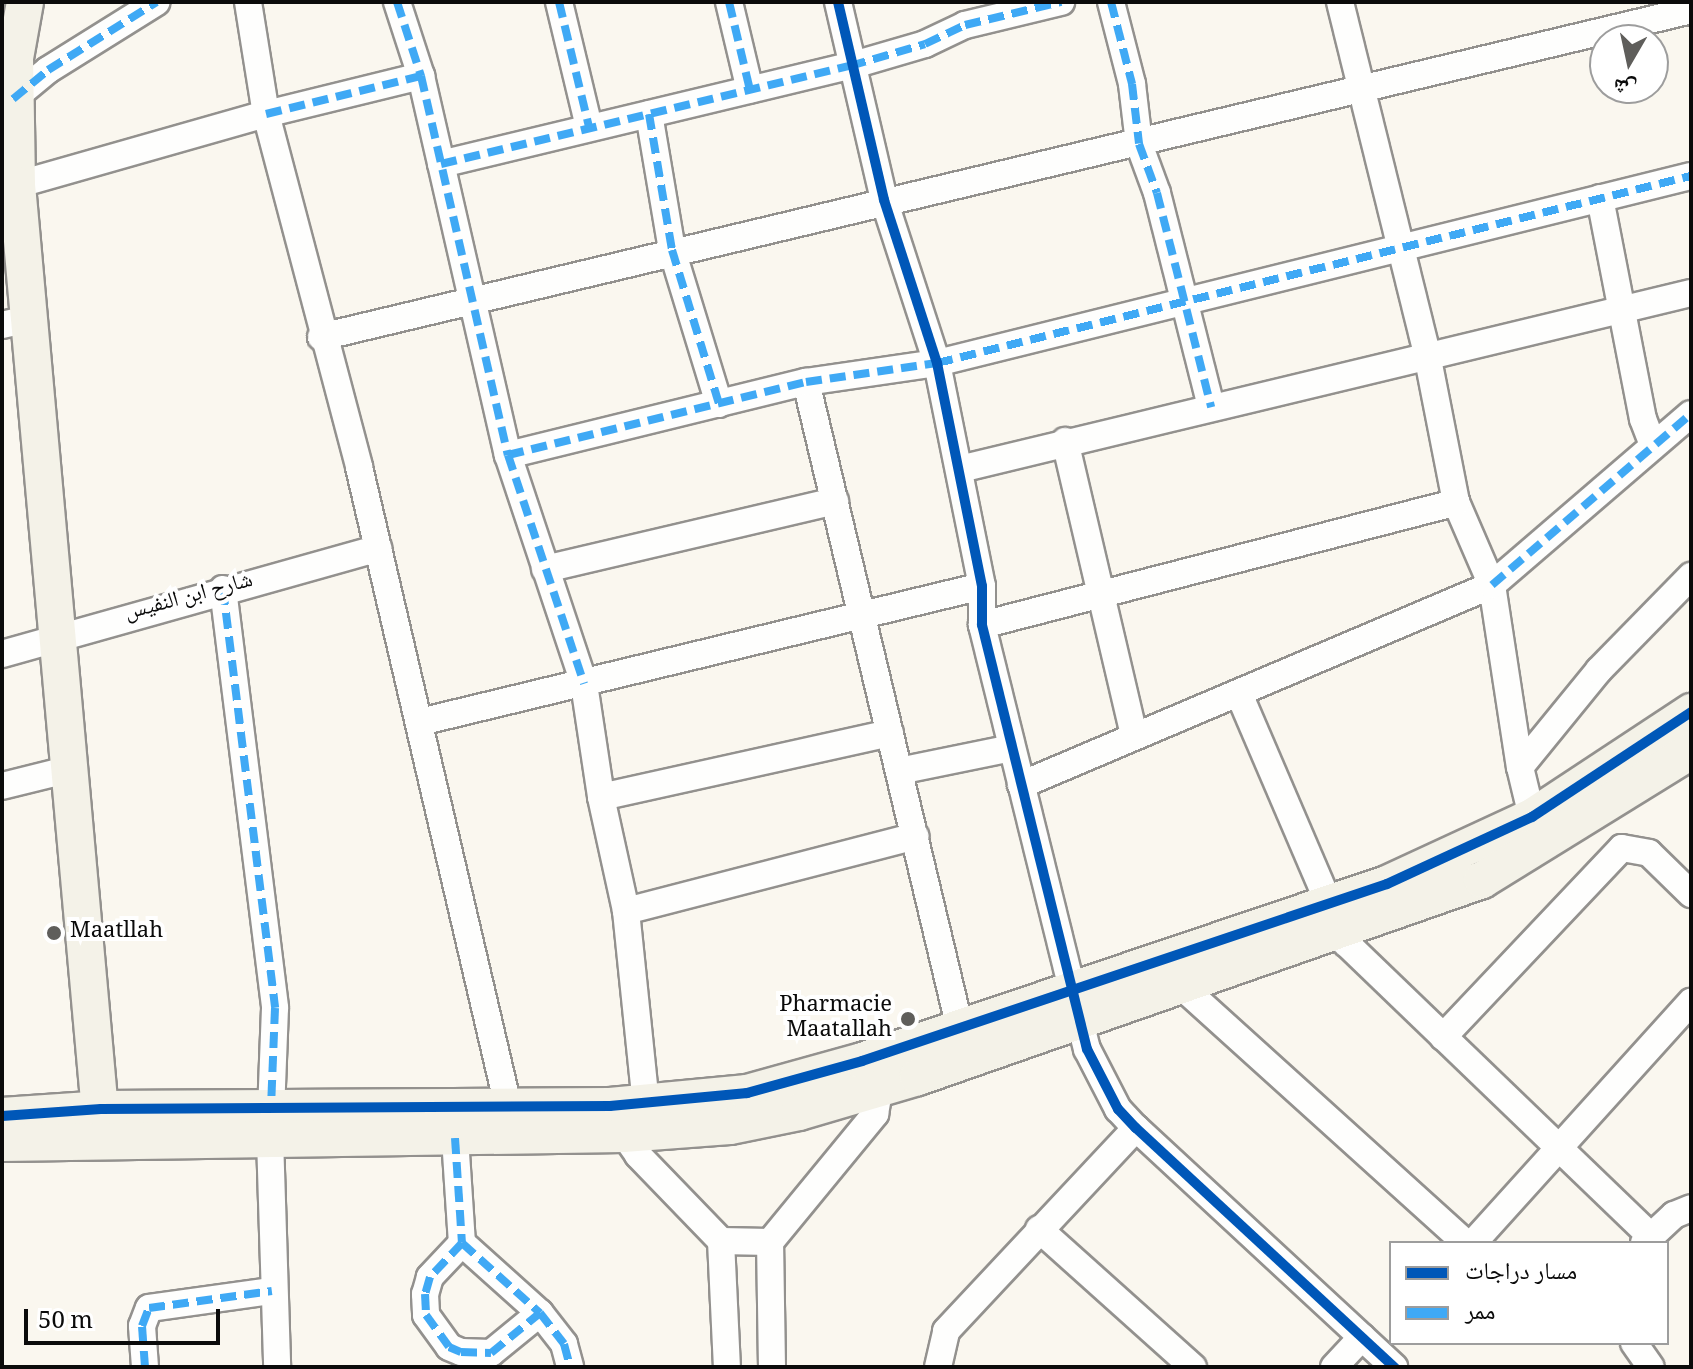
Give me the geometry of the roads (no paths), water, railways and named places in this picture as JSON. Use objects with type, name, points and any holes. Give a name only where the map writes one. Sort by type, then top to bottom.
[{"type":"street","points":[[25,2],[8,60],[13,99],[10,187],[17,322],[56,635],[66,770],[102,1124]]},
{"type":"street","points":[[13,99],[48,70],[157,2]]},
{"type":"street","points":[[248,2],[266,114],[321,337],[378,548],[512,1123]]},
{"type":"street","points":[[397,2],[421,76],[470,302],[508,455],[584,684],[601,797],[626,911],[646,1104]]},
{"type":"street","points":[[559,2],[589,127]]},
{"type":"street","points":[[729,2],[750,90]]},
{"type":"street","points":[[838,2],[850,66],[884,200],[937,363],[982,586],[982,625],[1073,1005],[1102,1083],[1136,1128],[1382,1350],[1334,1367]]},
{"type":"street","points":[[441,164],[850,66],[925,44],[963,14],[1061,2]]},
{"type":"street","points":[[1111,2],[1132,84],[1139,144],[1157,193],[1211,407]]},
{"type":"street","points":[[1340,2],[1358,91],[1427,354],[1456,502],[1492,585],[1520,767],[1536,832]]},
{"type":"street","points":[[321,337],[672,250],[1139,144],[1691,10]]},
{"type":"street","points":[[10,187],[266,114],[421,76]]},
{"type":"street","points":[[649,114],[672,250],[719,404]]},
{"type":"street","points":[[508,455],[806,382],[937,363],[1400,245],[1691,176]]},
{"type":"street","points":[[1600,198],[1624,308],[1643,419],[1653,445]]},
{"type":"street","points":[[960,469],[1065,441],[1691,293]]},
{"type":"street","points":[[806,382],[959,1024]]},
{"type":"street","points":[[1021,785],[1134,736],[1240,696],[1492,585],[1691,414]]},
{"type":"street","points":[[1065,441],[1098,596],[1134,736]]},
{"type":"street","points":[[545,569],[835,501]]},
{"type":"street","points":[[982,625],[1456,502]]},
{"type":"street","name":"شارح ابن النفيس","points":[[2,654],[56,635],[378,548]]},
{"type":"street","points":[[1520,767],[1599,670],[1691,576]]},
{"type":"street","points":[[420,722],[982,586]]},
{"type":"street","points":[[223,589],[275,1008],[270,1124],[272,1291],[277,1367]]},
{"type":"street","points":[[1240,696],[1331,917],[1372,973],[1560,1149],[1646,1239],[1691,1208]]},
{"type":"street","points":[[1536,832],[1691,712]]},
{"type":"street","points":[[601,797],[890,733]]},
{"type":"street","points":[[899,771],[1012,748]]},
{"type":"street","points":[[617,1120],[646,1104],[869,1075],[959,1024],[1185,982],[1331,917],[1400,878],[1536,832],[1691,751]]},
{"type":"street","points":[[2,786],[66,770]]},
{"type":"street","points":[[626,911],[915,836]]},
{"type":"street","points":[[1443,1037],[1622,848],[1649,853],[1691,894]]},
{"type":"street","points":[[2,1116],[102,1124],[617,1120],[730,1126],[869,1075],[1331,917]]},
{"type":"street","points":[[1185,982],[1189,993],[1464,1241]]},
{"type":"street","points":[[1475,1241],[1691,1002]]},
{"type":"street","points":[[772,1367],[770,1242],[859,1138],[875,1114],[869,1075]]},
{"type":"street","points":[[617,1120],[721,1241],[727,1367]]},
{"type":"street","points":[[270,1124],[455,1138],[512,1123]]},
{"type":"street","points":[[2,1143],[102,1124]]},
{"type":"street","points":[[938,1367],[946,1331],[1136,1128]]},
{"type":"street","points":[[455,1138],[462,1243],[540,1313],[564,1344],[570,1367]]},
{"type":"street","points":[[1039,1229],[1193,1367]]},
{"type":"street","points":[[721,1241],[770,1242]]},
{"type":"street","points":[[462,1243],[439,1264],[425,1294],[426,1315],[449,1347],[491,1353],[540,1313]]},
{"type":"street","points":[[145,1367],[142,1326],[149,1308],[272,1291]]},
{"type":"street","points":[[1635,1345],[1651,1367]]},
{"type":"place","name":"Maatllah","points":[[54,933]]},
{"type":"place","name":"Pharmacie Maatallah","points":[[908,1019]]}]
